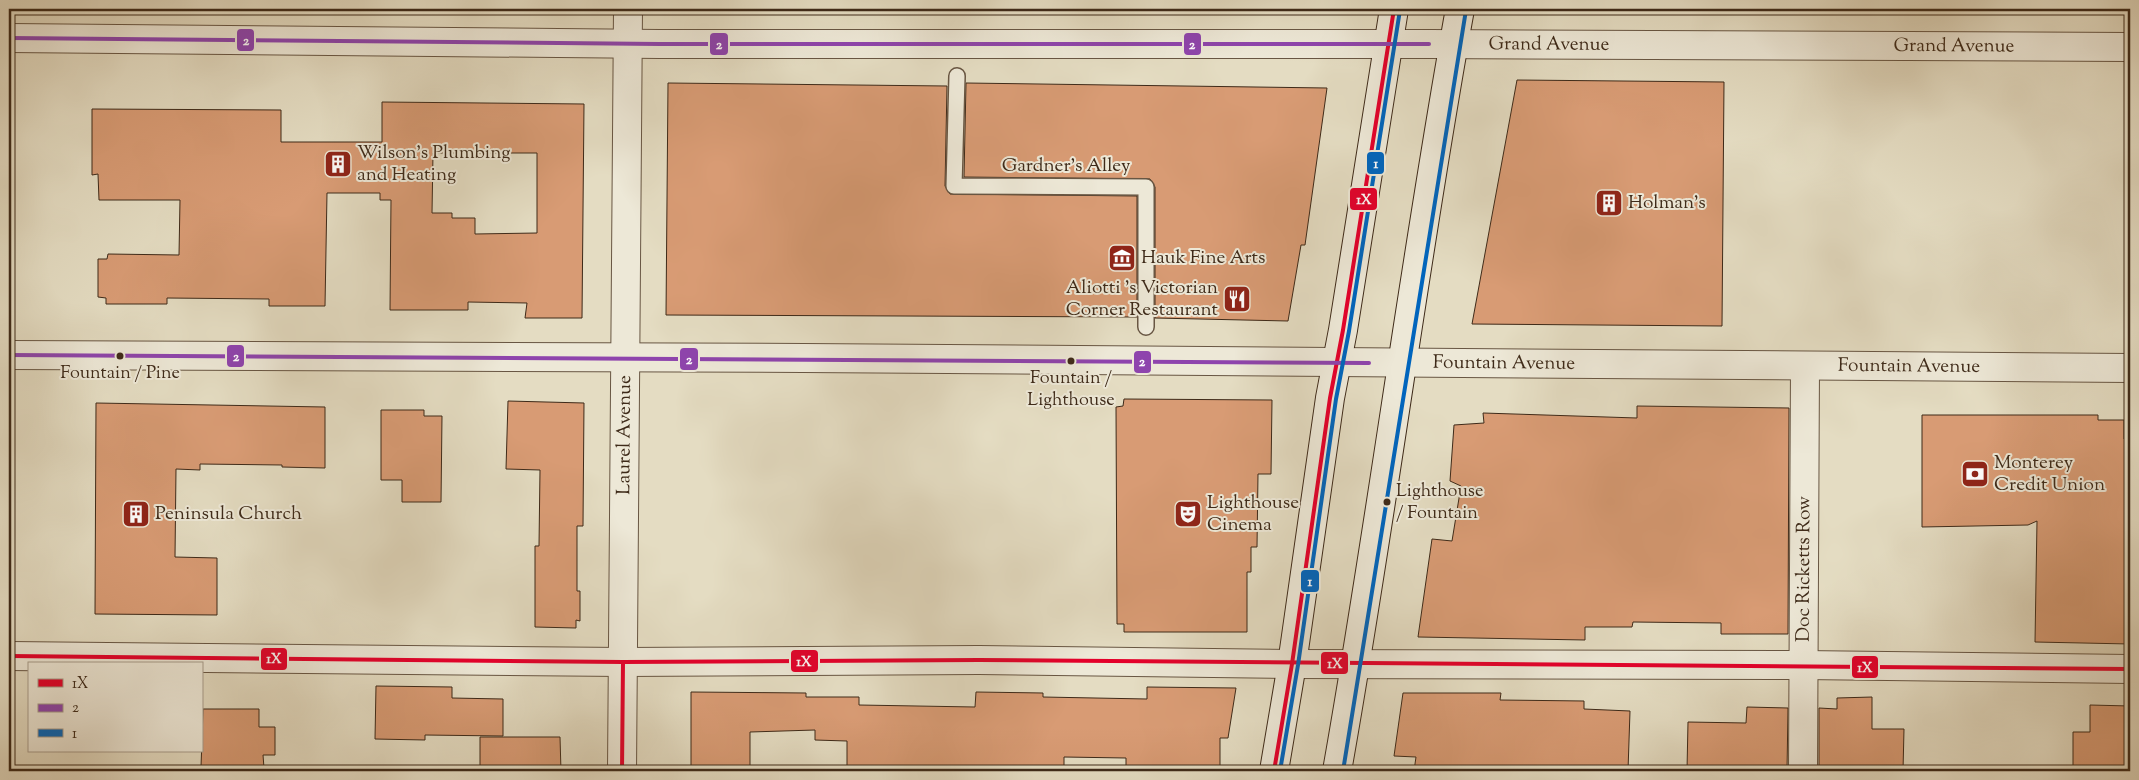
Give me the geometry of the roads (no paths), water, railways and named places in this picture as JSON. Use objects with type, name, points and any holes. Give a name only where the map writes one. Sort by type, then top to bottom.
[{"type":"street","name":"Laurel Avenue","points":[[622,771],[627,358],[628,9]]},
{"type":"street","points":[[1274,771],[1292,664],[1336,363],[1394,9]]},
{"type":"street","points":[[1337,771],[1356,665],[1403,363],[1423,221],[1441,44],[1460,9]]},
{"type":"street","name":"Grand Avenue","points":[[9,38],[628,43],[2130,47]]},
{"type":"street","name":"Fountain Avenue","points":[[9,355],[1805,366],[2128,371]]},
{"type":"street","name":"Doc Ricketts Row","points":[[1803,771],[1805,366]]},
{"type":"street","points":[[9,656],[622,662],[979,660],[1356,665],[1803,665],[2130,669]]},
{"type":"lane","name":"Gardner's Alley","points":[[957,76],[954,186],[1146,187],[1146,328]]},
{"type":"place","name":"Wilson's Plumbing and Heating","points":[[338,164]]},
{"type":"place","name":"Holman's","points":[[1609,203]]},
{"type":"place","name":"Hauk Fine Arts","points":[[1122,258]]},
{"type":"place","name":"Aliotti 's Victorian Corner Restaurant","points":[[1237,299]]},
{"type":"place","name":"Fountain / Pine","points":[[120,356]]},
{"type":"place","name":"Fountain / Lighthouse","points":[[1071,361]]},
{"type":"place","name":"Monterey Credit Union","points":[[1975,474]]},
{"type":"place","name":"Lighthouse / Fountain","points":[[1387,502]]},
{"type":"place","name":"Peninsula Church","points":[[136,514]]},
{"type":"place","name":"Lighthouse Cinema","points":[[1188,514]]}]
